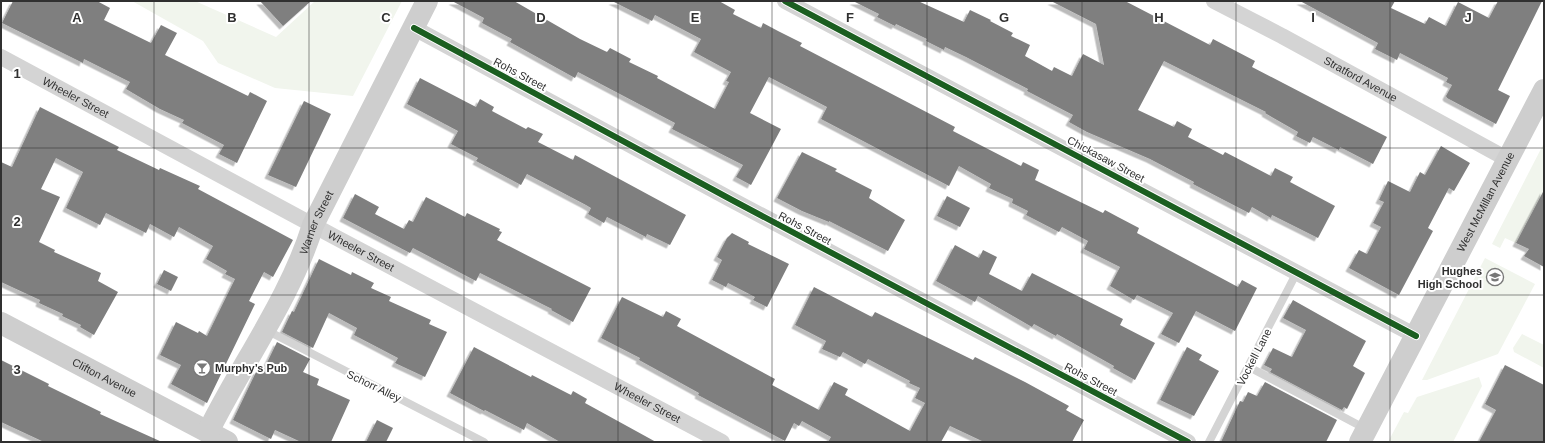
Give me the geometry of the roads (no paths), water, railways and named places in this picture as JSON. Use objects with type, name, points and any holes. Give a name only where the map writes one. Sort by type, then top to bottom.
[{"type":"main road","name":"Warner Street","points":[[213,439],[265,330],[305,251],[313,225],[427,1]]},
{"type":"main road","name":"West McMillan Avenue","points":[[1363,436],[1507,159],[1542,101]]},
{"type":"main road","name":"Clifton Avenue","points":[[1,323],[213,439]]},
{"type":"street","name":"Chickasaw Street","points":[[785,1],[1416,336]]},
{"type":"street","name":"Stratford Avenue","points":[[1214,1],[1289,39],[1507,159]]},
{"type":"street","name":"Rohs Street","points":[[414,28],[732,200],[1188,442]]},
{"type":"street","name":"Wheeler Street","points":[[1,57],[313,225],[722,442]]},
{"type":"lane","name":"Vockell Lane","points":[[1209,442],[1297,272]]},
{"type":"lane","name":"Schorr Alley","points":[[265,330],[484,442]]},
{"type":"lane","points":[[1249,367],[1363,436]]},
{"type":"place","name":"Hughes High School","points":[[1495,277]]},
{"type":"place","name":"Murphy’s Pub","points":[[202,368]]}]
